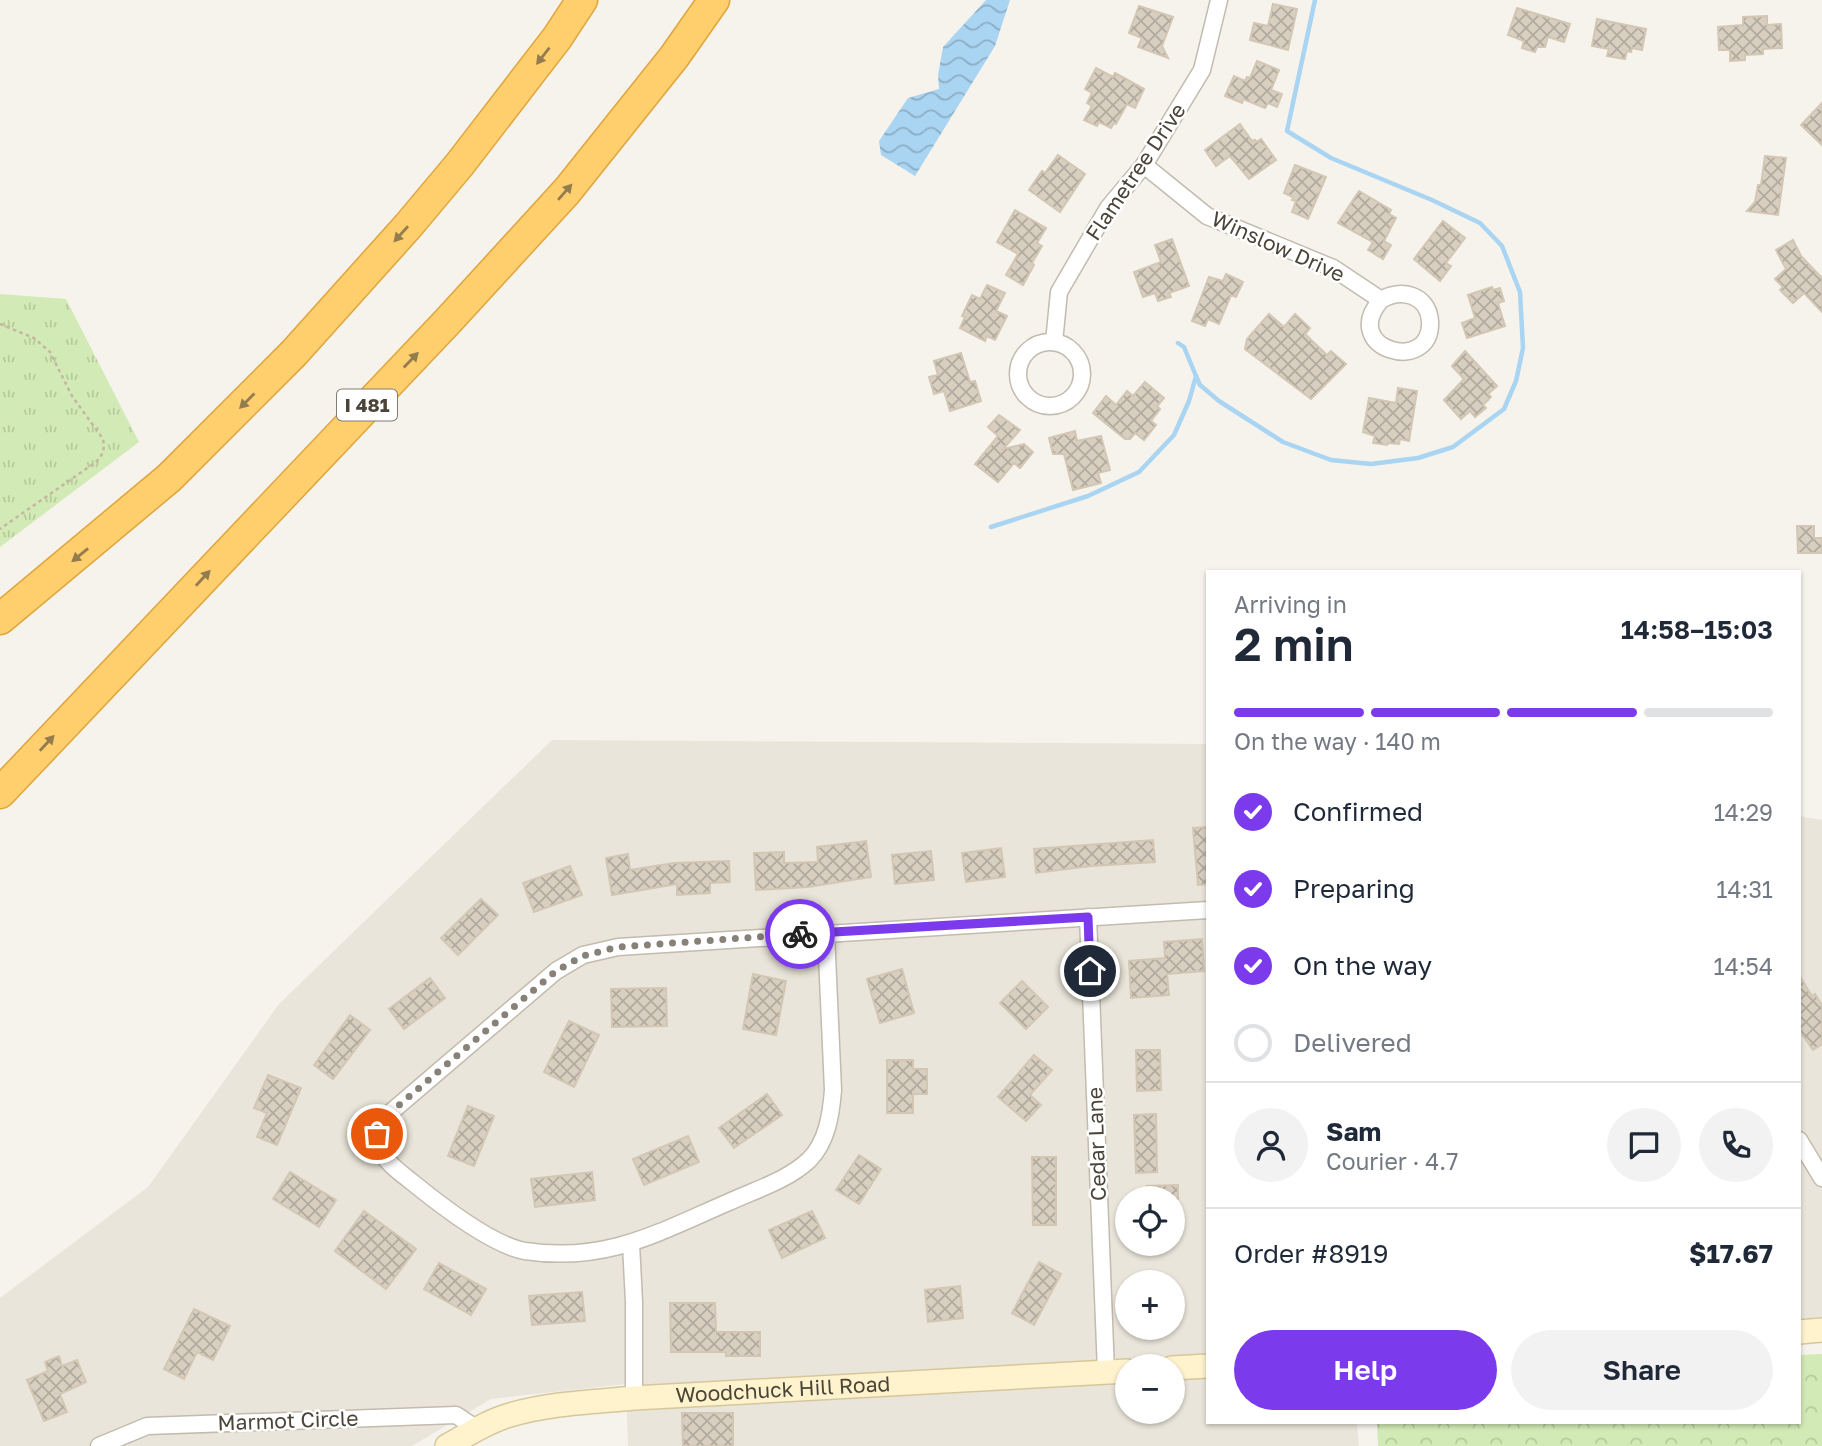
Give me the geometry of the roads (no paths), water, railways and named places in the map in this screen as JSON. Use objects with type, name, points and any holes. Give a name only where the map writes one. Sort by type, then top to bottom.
[{"type":"highway","points":[[0,619],[169,478],[294,354],[460,164],[557,38],[582,0]]},
{"type":"highway","name":"I 481","points":[[0,793],[448,321],[567,191],[674,57],[714,0]]},
{"type":"street","name":"Flametree Drive","points":[[1054,342],[1059,292],[1108,208],[1144,165],[1202,70],[1219,0]]},
{"type":"street","name":"Winslow Drive","points":[[1144,165],[1206,216],[1334,268],[1381,300]]},
{"type":"street","points":[[1054,342],[1065,346],[1077,358],[1082,379],[1078,390],[1067,402],[1045,406],[1031,401],[1023,393],[1018,383],[1017,371],[1027,351],[1043,343],[1054,342]]},
{"type":"street","points":[[825,933],[833,1090],[831,1112],[823,1139],[809,1160],[778,1180],[631,1244],[567,1255],[522,1250],[499,1243],[433,1199],[388,1163],[381,1153],[377,1134],[384,1118],[556,971],[583,956],[618,947],[825,933],[1206,910]]},
{"type":"street","name":"Cedar Lane","points":[[1088,917],[1115,1355]]},
{"type":"street","points":[[1801,1143],[1822,1178]]},
{"type":"street","points":[[631,1244],[634,1398]]},
{"type":"street","points":[[1801,1332],[1822,1330]]},
{"type":"street","points":[[1185,1367],[1206,1366]]},
{"type":"street","name":"Woodchuck Hill Road","points":[[447,1446],[508,1415],[554,1405],[634,1398],[1115,1371]]},
{"type":"street","name":"Marmot Circle","points":[[99,1446],[147,1426],[456,1415],[477,1429]]},
{"type":"water","points":[[986,0],[1010,0],[995,46],[915,176],[881,155],[879,141],[908,98],[939,89],[938,75],[943,47]]},
{"type":"waterway","points":[[1196,376],[1200,385],[1219,401],[1283,442],[1331,460],[1371,464],[1418,458],[1453,447],[1504,409],[1516,381],[1523,348],[1520,292],[1502,246],[1480,223],[1331,158],[1287,131],[1315,0]]},
{"type":"waterway","points":[[991,527],[1088,496],[1139,472],[1174,435],[1189,401],[1196,376],[1184,347],[1178,343]]}]
